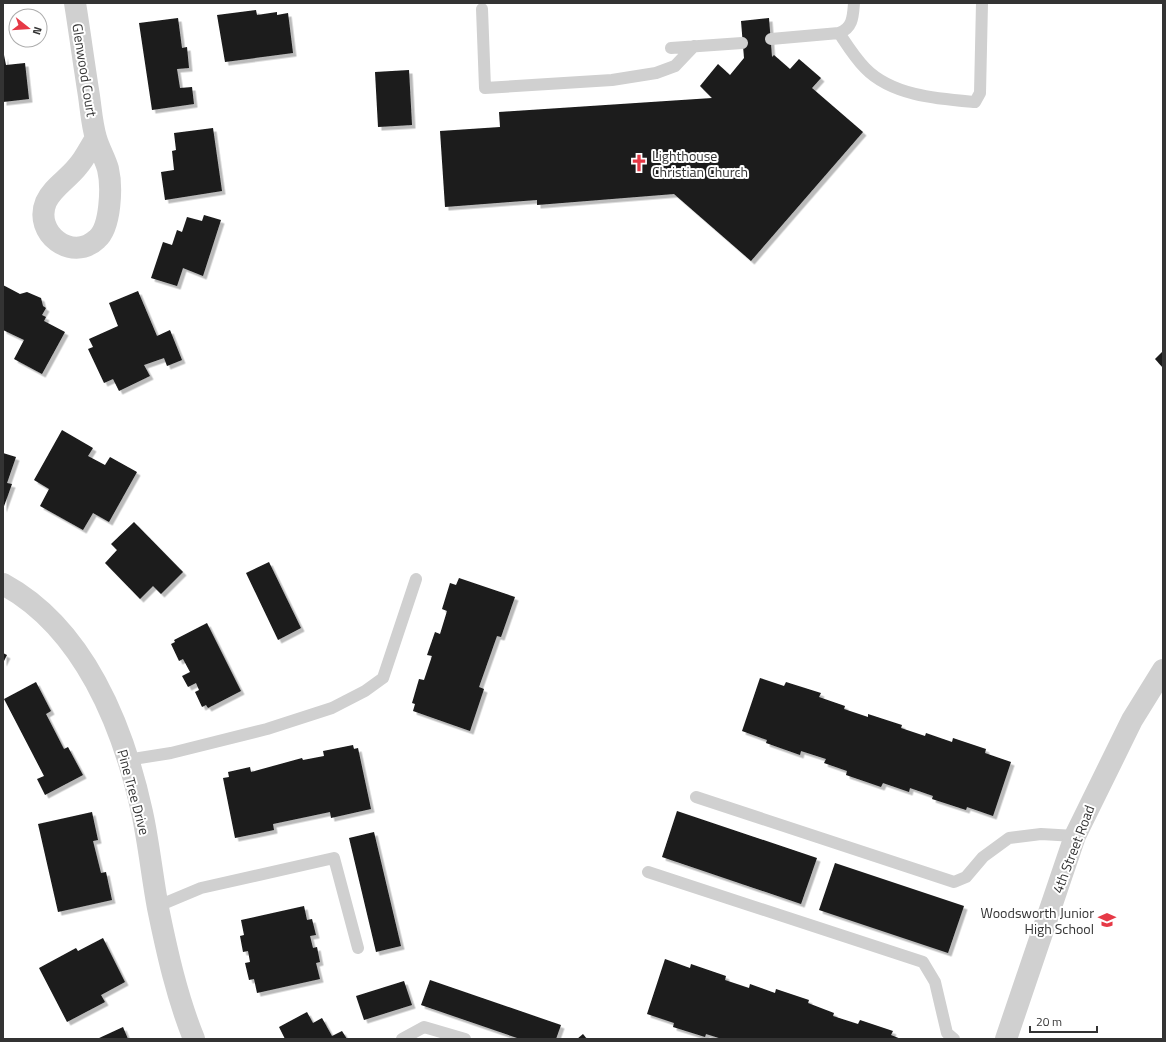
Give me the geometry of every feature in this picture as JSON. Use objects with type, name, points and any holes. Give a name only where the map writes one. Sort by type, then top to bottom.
[{"type":"street","name":"Glenwood Court","points":[[75,3],[96,138],[108,169],[108,217],[105,229],[97,239],[86,246],[74,248],[62,245],[52,237],[45,227],[43,214],[46,202],[53,191],[78,166],[96,138]]},
{"type":"street","name":"Pine Tree Drive","points":[[3,584],[34,604],[54,622],[67,638],[100,693],[111,717],[127,760],[142,812],[158,906],[174,979],[194,1039]]},
{"type":"street","name":"4th Street Road","points":[[1006,1039],[1075,836],[1132,720],[1162,672]]},
{"type":"lane","points":[[771,39],[839,33],[849,27],[852,19],[854,3]]},
{"type":"lane","points":[[839,33],[865,68],[889,85],[906,92],[932,97],[975,102],[980,93],[982,3]]},
{"type":"lane","points":[[482,9],[485,88],[612,80],[656,73],[675,66],[694,46]]},
{"type":"lane","points":[[671,48],[742,43]]},
{"type":"lane","points":[[127,760],[171,753],[267,729],[332,708],[365,691],[382,678],[416,579]]},
{"type":"lane","points":[[696,797],[954,882],[966,877],[983,857],[1010,838],[1041,834],[1075,836]]},
{"type":"lane","points":[[158,906],[202,888],[334,858],[358,948]]},
{"type":"lane","points":[[648,872],[923,962],[935,982],[947,1033],[954,1039]]},
{"type":"lane","points":[[402,1039],[424,1027],[465,1039]]},
{"type":"building","points":[[256,10],[257,15],[277,12],[277,15],[288,13],[293,53],[225,62],[217,15]]},
{"type":"building","points":[[178,18],[182,48],[187,47],[189,68],[177,69],[180,88],[192,87],[194,104],[152,110],[139,23]]},
{"type":"building","name":"Lighthouse Christian Church","points":[[769,18],[772,57],[774,55],[790,69],[799,59],[821,78],[812,88],[863,132],[751,261],[674,194],[537,205],[537,200],[445,207],[440,131],[500,127],[499,112],[712,98],[700,86],[718,64],[730,75],[744,58],[741,21]]},
{"type":"building","points":[[4,55],[6,65],[25,63],[29,99],[3,102]]},
{"type":"building","points":[[409,70],[412,125],[378,127],[375,72]]},
{"type":"building","points":[[213,128],[222,191],[165,200],[161,172],[174,170],[172,151],[176,150],[174,133]]},
{"type":"building","points":[[204,215],[221,220],[203,276],[183,268],[177,286],[151,278],[163,242],[172,245],[177,230],[182,232],[187,217],[202,221]]},
{"type":"building","points":[[3,285],[20,294],[27,292],[41,298],[43,306],[46,308],[42,315],[46,317],[44,321],[65,332],[42,374],[14,359],[24,340],[3,330]]},
{"type":"building","points":[[138,291],[157,336],[170,330],[182,360],[167,366],[164,358],[144,365],[150,376],[119,391],[113,379],[104,383],[88,349],[93,347],[89,339],[118,326],[109,303]]},
{"type":"building","points":[[1163,351],[1163,368],[1155,359]]},
{"type":"building","points":[[62,430],[93,448],[88,456],[105,465],[110,457],[137,472],[109,522],[93,513],[83,530],[40,506],[49,489],[34,480]]},
{"type":"building","points":[[3,453],[16,457],[7,483],[12,484],[3,509]]},
{"type":"building","points":[[134,522],[183,572],[161,594],[153,586],[140,599],[105,563],[117,550],[111,544]]},
{"type":"building","points":[[269,562],[301,628],[278,640],[246,573]]},
{"type":"building","points":[[459,578],[515,597],[501,637],[497,636],[479,687],[484,689],[470,731],[413,711],[415,704],[412,703],[419,679],[424,680],[432,656],[427,655],[435,632],[440,634],[447,611],[442,609],[450,583],[456,585]]},
{"type":"building","points":[[207,623],[241,691],[208,708],[206,705],[202,707],[195,692],[199,690],[196,683],[188,687],[182,676],[190,672],[183,659],[179,661],[171,644],[175,642],[174,640]]},
{"type":"building","points":[[3,653],[7,655],[3,663]]},
{"type":"building","points":[[760,678],[784,686],[786,682],[821,693],[819,697],[845,706],[844,709],[868,717],[868,714],[902,725],[901,728],[925,736],[926,733],[952,742],[953,738],[986,749],[985,753],[1011,762],[993,816],[967,807],[966,810],[932,799],[933,796],[910,788],[909,792],[883,783],[881,787],[846,775],[847,771],[824,763],[826,759],[801,751],[800,755],[766,743],[767,740],[742,731]]},
{"type":"building","points":[[36,682],[51,711],[46,714],[64,749],[68,747],[83,775],[45,795],[37,779],[44,776],[4,699]]},
{"type":"building","points":[[353,745],[354,749],[358,748],[371,809],[331,818],[330,812],[273,824],[274,830],[235,838],[223,778],[229,777],[228,772],[250,767],[251,772],[302,758],[303,760],[324,756],[323,751]]},
{"type":"building","points":[[677,811],[817,858],[801,904],[662,857]]},
{"type":"building","points":[[92,812],[98,840],[93,841],[101,873],[106,872],[112,900],[58,912],[38,824]]},
{"type":"building","points":[[374,832],[401,946],[376,952],[349,838]]},
{"type":"building","points":[[835,863],[964,906],[948,953],[819,910]]},
{"type":"building","points":[[304,906],[307,920],[312,919],[316,935],[310,936],[313,948],[317,947],[320,962],[316,963],[320,979],[257,993],[254,979],[249,980],[245,963],[250,962],[248,951],[243,952],[240,936],[244,935],[241,920]]},
{"type":"building","points":[[103,938],[125,982],[101,995],[105,1002],[67,1022],[39,968],[76,948],[78,951]]},
{"type":"building","points":[[665,959],[690,968],[691,964],[726,976],[725,980],[749,988],[750,984],[775,993],[776,989],[809,1000],[808,1003],[834,1013],[833,1016],[858,1024],[860,1020],[893,1031],[891,1035],[901,1039],[722,1039],[706,1034],[705,1037],[673,1027],[674,1023],[647,1014]]},
{"type":"building","points":[[430,980],[561,1025],[556,1039],[520,1039],[421,1005]]},
{"type":"building","points":[[404,981],[412,1005],[364,1020],[356,996]]},
{"type":"building","points":[[307,1012],[313,1023],[322,1018],[332,1036],[342,1031],[347,1039],[285,1039],[279,1027]]},
{"type":"building","points":[[123,1027],[128,1039],[97,1039]]},
{"type":"building","points":[[583,1034],[587,1039],[577,1039]]},
{"type":"place","name":"Lighthouse Christian Church","points":[[639,163]]},
{"type":"place","name":"Woodsworth Junior High School","points":[[1107,920]]}]
